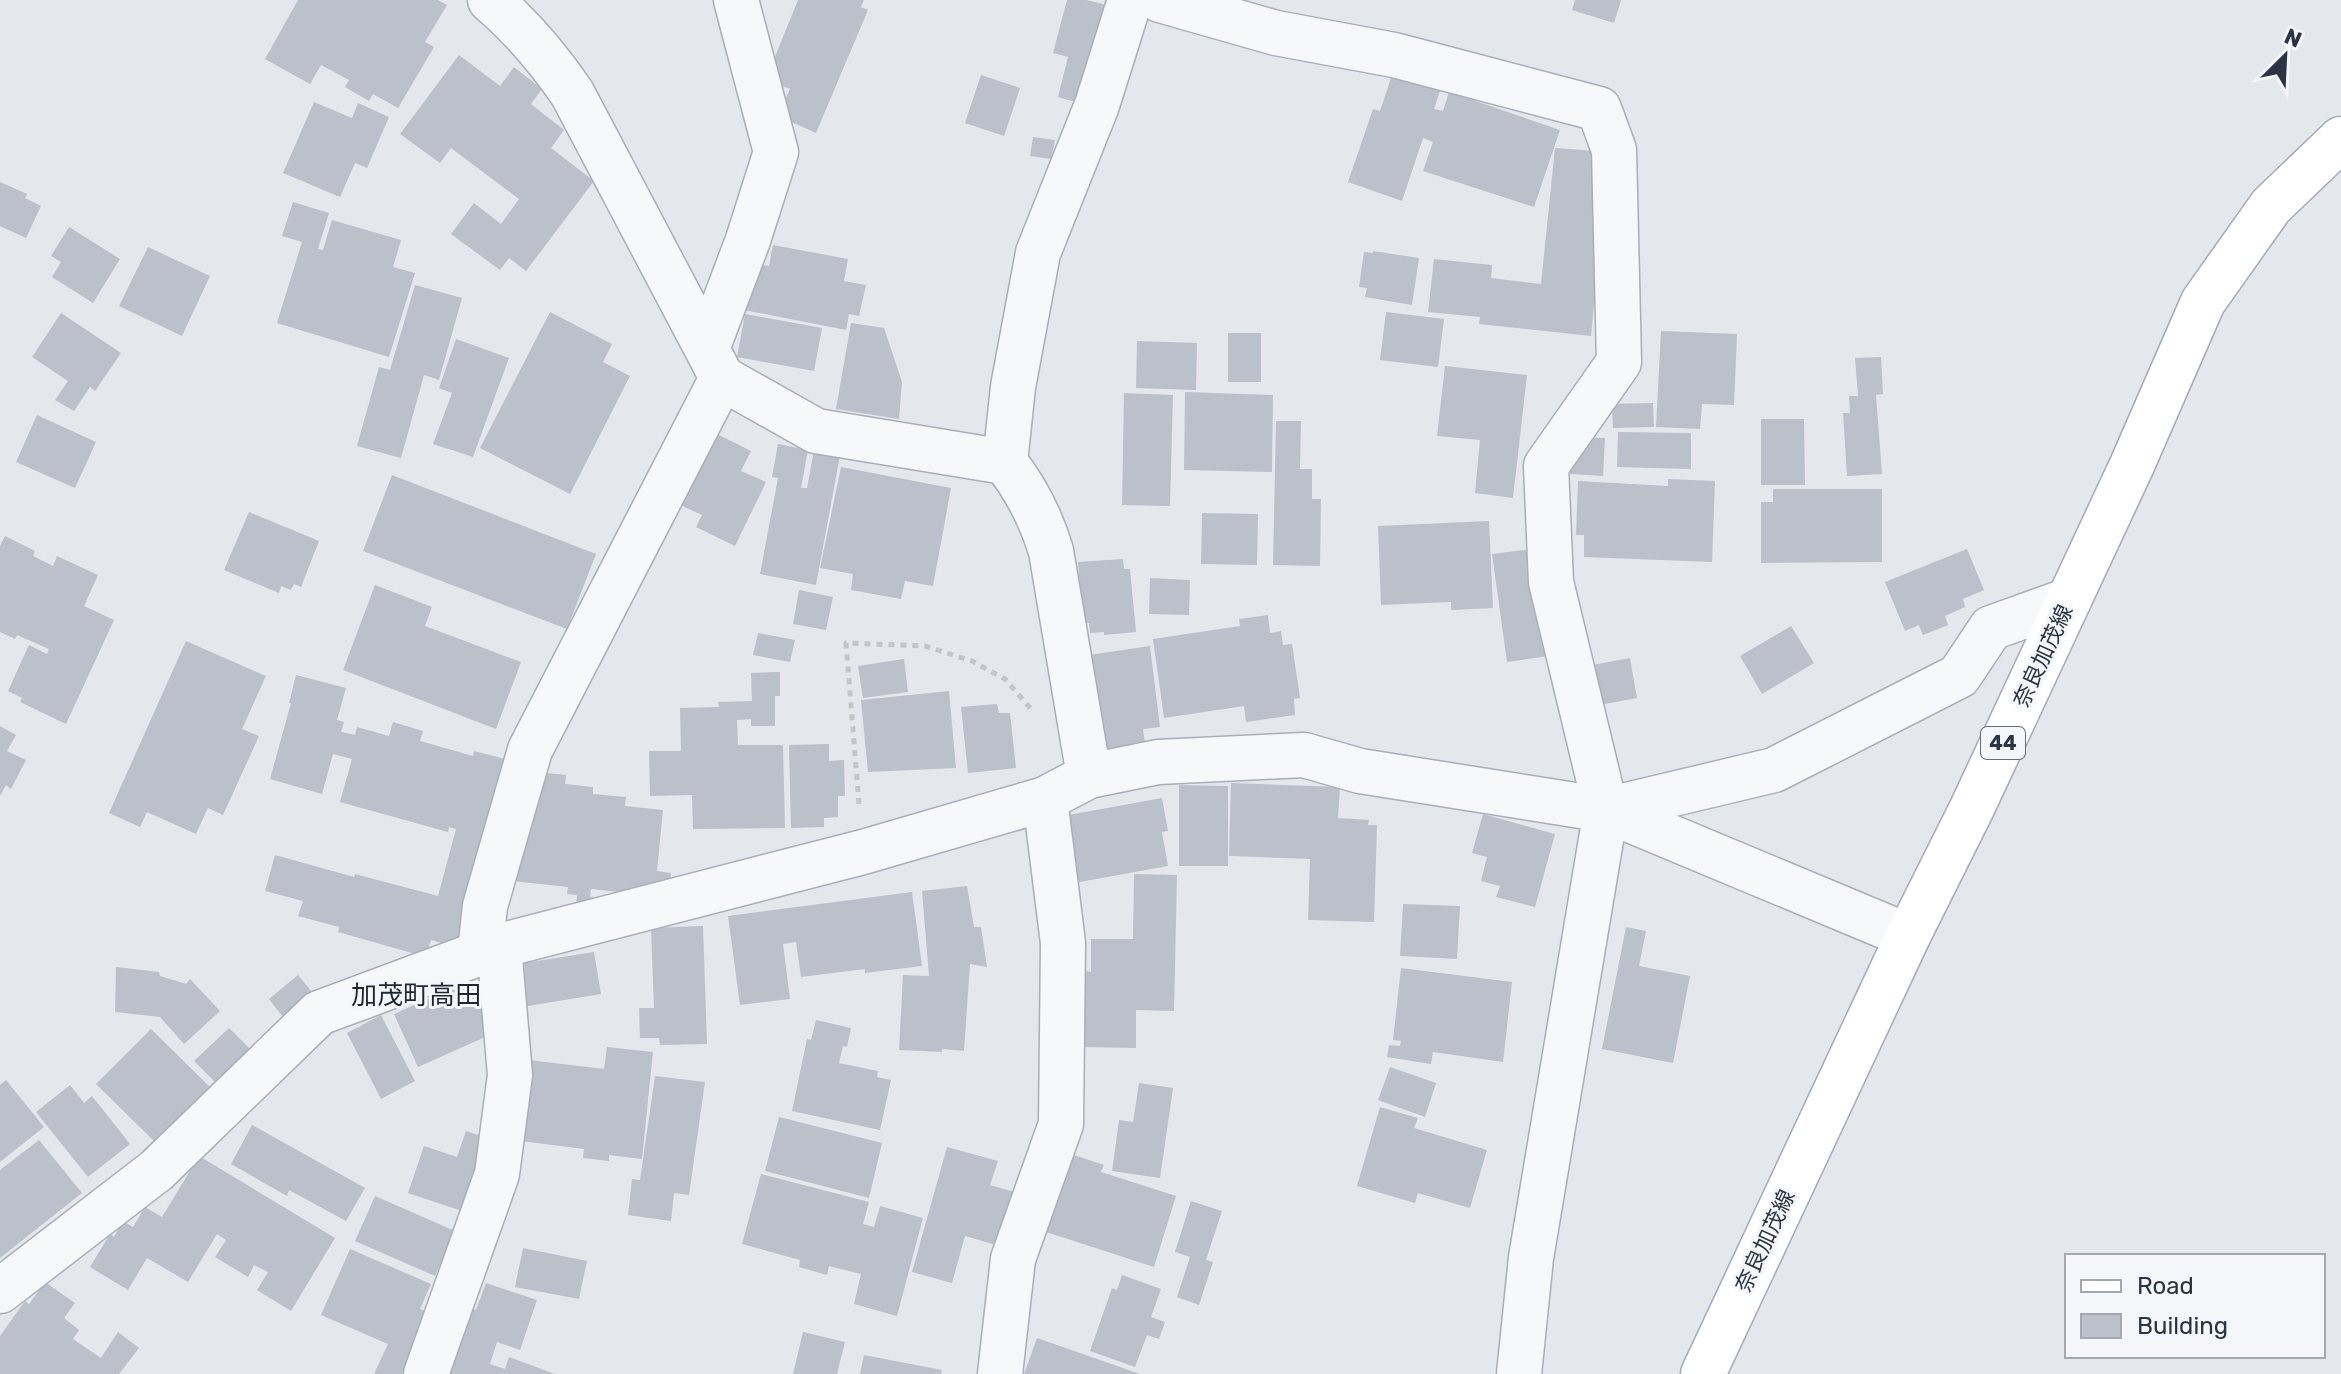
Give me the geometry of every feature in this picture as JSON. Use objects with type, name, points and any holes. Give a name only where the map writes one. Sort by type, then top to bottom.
[{"type":"main road","name":"奈良加茂線","points":[[1703,1374],[2132,465],[2203,302],[2271,206],[2341,139]]},
{"type":"street","points":[[490,0],[525,32],[572,93],[715,363],[816,431],[1005,462]]},
{"type":"street","points":[[426,1374],[497,1174],[510,1075],[485,906],[530,750],[715,363],[748,240],[776,152],[736,0]]},
{"type":"street","points":[[1089,776],[1051,551],[1032,500],[1005,462],[1013,387],[1038,253],[1097,105],[1130,0]]},
{"type":"street","points":[[1160,0],[1276,33],[1394,55],[1599,109],[1614,150],[1619,362],[1546,466],[1551,582],[1606,810],[1531,1258],[1519,1374]]},
{"type":"street","points":[[1606,810],[1774,770],[1959,676],[1991,628],[2069,600]]},
{"type":"street","points":[[0,1291],[157,1170],[319,1013],[489,949],[863,852],[1045,799],[1089,776],[1158,762],[1304,755],[1360,771],[1606,810],[1908,936]]},
{"type":"street","points":[[1000,1374],[1013,1259],[1061,1124],[1063,943],[1045,799]]},
{"type":"path","points":[[863,852],[846,643],[925,646],[972,661],[1005,679],[1033,711]]},
{"type":"building","points":[[298,0],[438,0],[447,5],[425,42],[434,47],[398,108],[373,94],[369,101],[345,87],[349,80],[321,65],[310,84],[265,59]]},
{"type":"building","points":[[798,0],[864,0],[861,7],[868,10],[816,133],[778,116],[790,89],[766,79]]},
{"type":"building","points":[[1067,0],[1107,5],[1082,104],[1058,97],[1068,57],[1053,53]]},
{"type":"building","points":[[1575,0],[1621,0],[1614,23],[1572,10]]},
{"type":"building","points":[[459,55],[500,86],[514,67],[542,89],[531,104],[564,130],[551,148],[594,181],[526,271],[509,258],[500,270],[451,234],[474,203],[501,224],[519,199],[451,148],[440,163],[400,134]]},
{"type":"building","points":[[1395,66],[1443,82],[1434,109],[1443,111],[1449,92],[1560,130],[1534,207],[1423,171],[1433,142],[1423,138],[1402,201],[1348,182],[1373,109],[1380,111]]},
{"type":"building","points":[[981,75],[1020,88],[1004,136],[965,123]]},
{"type":"building","points":[[314,102],[352,118],[358,103],[389,117],[367,168],[355,163],[340,197],[283,173]]},
{"type":"building","points":[[1033,137],[1055,140],[1051,159],[1030,156]]},
{"type":"building","points":[[1555,148],[1609,152],[1591,336],[1479,324],[1480,317],[1428,312],[1434,259],[1492,265],[1491,278],[1541,284]]},
{"type":"building","points":[[0,182],[27,194],[25,198],[41,206],[26,238],[0,226]]},
{"type":"building","points":[[293,202],[329,213],[318,249],[323,250],[332,220],[401,240],[393,267],[415,273],[389,357],[277,323],[302,242],[282,236]]},
{"type":"building","points":[[69,227],[120,259],[93,303],[52,277],[61,262],[51,256]]},
{"type":"building","points":[[773,245],[848,259],[844,281],[866,285],[859,316],[849,314],[846,330],[744,310],[753,263],[769,266]]},
{"type":"building","points":[[148,247],[210,276],[182,336],[119,306]]},
{"type":"building","points":[[1364,252],[1419,258],[1412,305],[1365,297],[1367,288],[1359,287]]},
{"type":"building","points":[[415,285],[462,298],[439,380],[424,375],[401,458],[357,446],[379,367],[390,370]]},
{"type":"building","points":[[550,312],[612,344],[603,362],[630,376],[570,494],[480,448]]},
{"type":"building","points":[[1386,312],[1444,319],[1438,367],[1380,360]]},
{"type":"building","points":[[61,313],[121,353],[95,391],[90,387],[74,411],[55,400],[68,381],[32,357]]},
{"type":"building","points":[[745,314],[822,328],[814,371],[737,357]]},
{"type":"building","points":[[851,323],[884,328],[902,382],[899,419],[836,409]]},
{"type":"building","points":[[1661,331],[1737,334],[1734,405],[1702,404],[1700,429],[1656,427]]},
{"type":"building","points":[[1228,333],[1261,333],[1261,382],[1228,382]]},
{"type":"building","points":[[456,339],[509,358],[473,457],[433,444],[452,393],[439,388]]},
{"type":"building","points":[[1137,341],[1197,343],[1196,390],[1136,388]]},
{"type":"building","points":[[1881,357],[1883,394],[1876,395],[1882,474],[1847,476],[1843,413],[1850,413],[1849,396],[1858,396],[1855,358]]},
{"type":"building","points":[[1445,366],[1527,375],[1513,498],[1475,493],[1480,440],[1437,436]]},
{"type":"building","points":[[1185,392],[1273,395],[1272,472],[1184,470]]},
{"type":"building","points":[[1124,393],[1173,395],[1170,506],[1122,505]]},
{"type":"building","points":[[1653,403],[1654,427],[1613,428],[1612,404]]},
{"type":"building","points":[[37,415],[96,442],[75,488],[16,462]]},
{"type":"building","points":[[1761,419],[1804,419],[1805,485],[1761,485]]},
{"type":"building","points":[[1276,421],[1301,421],[1300,469],[1312,469],[1312,499],[1321,499],[1320,566],[1273,565]]},
{"type":"building","points":[[713,432],[751,451],[741,471],[766,482],[735,546],[696,527],[702,515],[678,504]]},
{"type":"building","points":[[1618,432],[1691,433],[1691,469],[1617,467]]},
{"type":"building","points":[[1571,437],[1605,438],[1603,476],[1570,474]]},
{"type":"building","points":[[778,444],[808,450],[801,488],[807,488],[815,445],[841,450],[816,585],[760,574],[778,478],[772,477]]},
{"type":"building","points":[[841,467],[951,488],[933,586],[905,581],[901,599],[851,590],[853,574],[820,568]]},
{"type":"building","points":[[392,475],[596,554],[567,629],[363,551]]},
{"type":"building","points":[[1668,479],[1715,481],[1712,562],[1584,557],[1584,535],[1576,535],[1578,481],[1668,486]]},
{"type":"building","points":[[1773,489],[1882,489],[1882,562],[1761,563],[1761,502],[1773,502]]},
{"type":"building","points":[[249,512],[319,541],[301,587],[294,584],[291,590],[281,586],[279,593],[224,570]]},
{"type":"building","points":[[1202,513],[1258,514],[1257,565],[1201,564]]},
{"type":"building","points":[[1489,521],[1493,608],[1451,610],[1451,602],[1381,605],[1378,526]]},
{"type":"building","points":[[5,536],[35,551],[33,556],[53,566],[57,556],[98,575],[84,606],[114,620],[66,724],[20,702],[22,698],[8,691],[29,645],[47,654],[49,649],[17,635],[15,639],[0,632],[0,546]]},
{"type":"building","points":[[1539,548],[1548,656],[1507,662],[1492,554]]},
{"type":"building","points":[[1967,549],[1984,590],[1963,599],[1965,607],[1945,616],[1948,625],[1923,635],[1919,625],[1905,631],[1885,582]]},
{"type":"building","points":[[1123,559],[1124,569],[1130,569],[1136,632],[1090,633],[1089,623],[1083,623],[1078,562]]},
{"type":"building","points":[[1150,578],[1190,580],[1189,615],[1149,614]]},
{"type":"building","points":[[375,585],[432,607],[425,626],[521,662],[496,729],[343,670]]},
{"type":"building","points":[[799,590],[833,597],[826,630],[793,624]]},
{"type":"building","points":[[1268,615],[1270,633],[1281,631],[1283,645],[1292,644],[1300,698],[1294,699],[1295,715],[1246,722],[1244,706],[1164,718],[1153,639],[1240,626],[1239,619]]},
{"type":"building","points":[[1791,626],[1814,663],[1762,694],[1740,656]]},
{"type":"building","points":[[758,633],[795,640],[790,662],[753,655]]},
{"type":"building","points":[[186,641],[266,676],[242,729],[259,736],[223,815],[208,808],[196,834],[147,812],[140,827],[109,813]]},
{"type":"building","points":[[1150,646],[1160,727],[1143,729],[1145,743],[1102,749],[1089,655]]},
{"type":"building","points":[[1630,658],[1637,698],[1594,706],[1587,666]]},
{"type":"building","points":[[904,659],[908,692],[863,698],[858,666]]},
{"type":"building","points":[[780,672],[780,696],[775,696],[775,726],[751,726],[751,719],[737,720],[738,745],[783,745],[785,828],[693,829],[692,795],[650,796],[649,751],[681,751],[680,708],[719,707],[718,702],[752,701],[751,673]]},
{"type":"building","points":[[296,675],[346,688],[337,720],[344,722],[341,732],[355,735],[357,727],[389,736],[393,722],[423,731],[420,741],[473,756],[474,751],[509,760],[457,947],[431,940],[426,957],[338,932],[339,927],[298,916],[303,901],[265,891],[275,855],[438,896],[456,829],[449,827],[448,832],[340,802],[352,759],[333,754],[322,794],[270,779]]},
{"type":"building","points":[[949,691],[956,768],[868,772],[861,700]]},
{"type":"building","points":[[997,704],[999,713],[1010,713],[1016,768],[968,773],[961,707]]},
{"type":"building","points":[[0,726],[16,735],[7,751],[26,760],[11,789],[6,785],[0,796]]},
{"type":"building","points":[[829,744],[829,761],[844,760],[845,796],[838,796],[838,817],[824,818],[824,827],[791,828],[789,745]]},
{"type":"building","points":[[526,771],[566,775],[565,784],[593,787],[593,794],[626,797],[625,806],[663,810],[657,871],[671,873],[669,891],[657,896],[591,889],[590,897],[597,898],[596,909],[576,907],[577,895],[567,894],[568,887],[512,881]]},
{"type":"building","points":[[1231,783],[1340,787],[1338,818],[1369,820],[1368,825],[1377,825],[1374,922],[1308,920],[1310,859],[1229,856]]},
{"type":"building","points":[[1179,785],[1228,786],[1228,866],[1179,866]]},
{"type":"building","points":[[1162,798],[1168,831],[1162,832],[1168,866],[1074,883],[1063,816]]},
{"type":"building","points":[[1483,814],[1555,834],[1535,907],[1496,897],[1500,886],[1481,881],[1487,857],[1472,853]]},
{"type":"building","points":[[1134,874],[1177,875],[1174,1011],[1136,1010],[1136,1048],[1084,1047],[1086,971],[1091,972],[1091,939],[1133,939]]},
{"type":"building","points":[[967,886],[974,927],[981,927],[987,967],[970,964],[964,1051],[899,1050],[903,975],[929,976],[922,891]]},
{"type":"building","points":[[912,892],[922,966],[801,977],[796,942],[783,944],[790,999],[740,1005],[728,916]]},
{"type":"building","points":[[1403,904],[1460,906],[1457,959],[1400,956]]},
{"type":"building","points":[[703,926],[707,1044],[660,1045],[659,1038],[640,1038],[639,1008],[654,1008],[651,928]]},
{"type":"building","points":[[1626,927],[1646,931],[1639,966],[1690,976],[1673,1063],[1602,1049]]},
{"type":"building","points":[[594,952],[601,994],[522,1007],[516,971],[525,969],[524,963]]},
{"type":"building","points":[[116,967],[159,972],[160,976],[186,984],[190,979],[220,1011],[184,1044],[160,1017],[115,1012]]},
{"type":"building","points":[[1401,968],[1512,982],[1503,1062],[1433,1052],[1431,1064],[1387,1057],[1389,1045],[1400,1046],[1401,1041],[1393,1040]]},
{"type":"building","points":[[298,975],[316,997],[286,1021],[269,999]]},
{"type":"building","points":[[470,980],[494,1033],[418,1067],[394,1014]]},
{"type":"building","points":[[381,1015],[415,1081],[381,1099],[347,1033]]},
{"type":"building","points":[[816,1020],[851,1028],[839,1063],[878,1071],[877,1077],[891,1080],[880,1130],[792,1111],[807,1039],[811,1040]]},
{"type":"building","points":[[229,1028],[254,1053],[219,1086],[194,1061]]},
{"type":"building","points":[[151,1029],[210,1087],[155,1142],[96,1084]]},
{"type":"building","points":[[607,1047],[653,1052],[642,1159],[609,1155],[609,1161],[583,1158],[584,1149],[521,1141],[529,1060],[604,1069]]},
{"type":"building","points":[[1390,1067],[1436,1083],[1425,1117],[1378,1100]]},
{"type":"building","points":[[655,1076],[705,1082],[689,1195],[674,1193],[671,1221],[628,1215],[632,1179],[640,1180]]},
{"type":"building","points":[[6,1080],[44,1127],[0,1162],[0,1085]]},
{"type":"building","points":[[1139,1083],[1173,1088],[1160,1178],[1112,1171],[1119,1120],[1133,1122]]},
{"type":"building","points":[[70,1085],[84,1103],[92,1096],[130,1144],[88,1177],[36,1112]]},
{"type":"building","points":[[1380,1107],[1418,1118],[1414,1128],[1487,1150],[1470,1208],[1418,1193],[1415,1203],[1357,1186]]},
{"type":"building","points":[[779,1117],[882,1143],[869,1198],[765,1171]]},
{"type":"building","points":[[252,1125],[365,1188],[346,1221],[289,1190],[287,1196],[231,1164]]},
{"type":"building","points":[[466,1131],[487,1138],[462,1211],[408,1193],[424,1146],[457,1157]]},
{"type":"building","points":[[39,1140],[82,1193],[0,1258],[0,1170]]},
{"type":"building","points":[[947,1147],[998,1161],[990,1185],[1025,1195],[1010,1249],[965,1236],[952,1283],[912,1272]]},
{"type":"building","points":[[1065,1152],[1104,1165],[1101,1172],[1176,1196],[1154,1267],[1040,1230]]},
{"type":"building","points":[[199,1156],[335,1238],[291,1311],[257,1290],[268,1272],[254,1265],[248,1277],[215,1257],[226,1240],[217,1234],[188,1282],[147,1258],[128,1290],[90,1267],[110,1234],[114,1237],[123,1221],[133,1227],[145,1207],[162,1217]]},
{"type":"building","points":[[761,1174],[869,1202],[863,1224],[874,1227],[880,1206],[923,1218],[897,1316],[854,1304],[861,1274],[829,1266],[827,1275],[799,1267],[800,1260],[742,1244]]},
{"type":"building","points":[[375,1196],[455,1231],[435,1276],[355,1241]]},
{"type":"building","points":[[1191,1201],[1222,1211],[1206,1260],[1213,1262],[1199,1305],[1177,1297],[1190,1257],[1175,1252]]},
{"type":"building","points":[[523,1248],[587,1261],[579,1299],[515,1287]]},
{"type":"building","points":[[350,1249],[431,1284],[420,1309],[431,1314],[404,1374],[374,1374],[388,1344],[321,1315]]},
{"type":"building","points":[[1122,1275],[1161,1289],[1151,1317],[1165,1322],[1159,1339],[1147,1335],[1135,1367],[1090,1351],[1112,1288],[1117,1290]]},
{"type":"building","points":[[45,1282],[75,1303],[64,1318],[79,1330],[73,1339],[101,1358],[118,1332],[139,1348],[119,1374],[0,1374],[0,1336],[25,1301],[29,1304]]},
{"type":"building","points":[[486,1283],[537,1300],[520,1350],[497,1342],[490,1364],[505,1369],[509,1357],[555,1374],[445,1374],[468,1307],[476,1310]]},
{"type":"building","points":[[803,1332],[845,1342],[837,1374],[793,1374]]},
{"type":"building","points":[[1037,1338],[1140,1374],[1024,1374]]},
{"type":"building","points":[[864,1355],[942,1370],[941,1374],[860,1374]]},
{"type":"district","name":"加茂町高田","points":[[416,995]]}]
